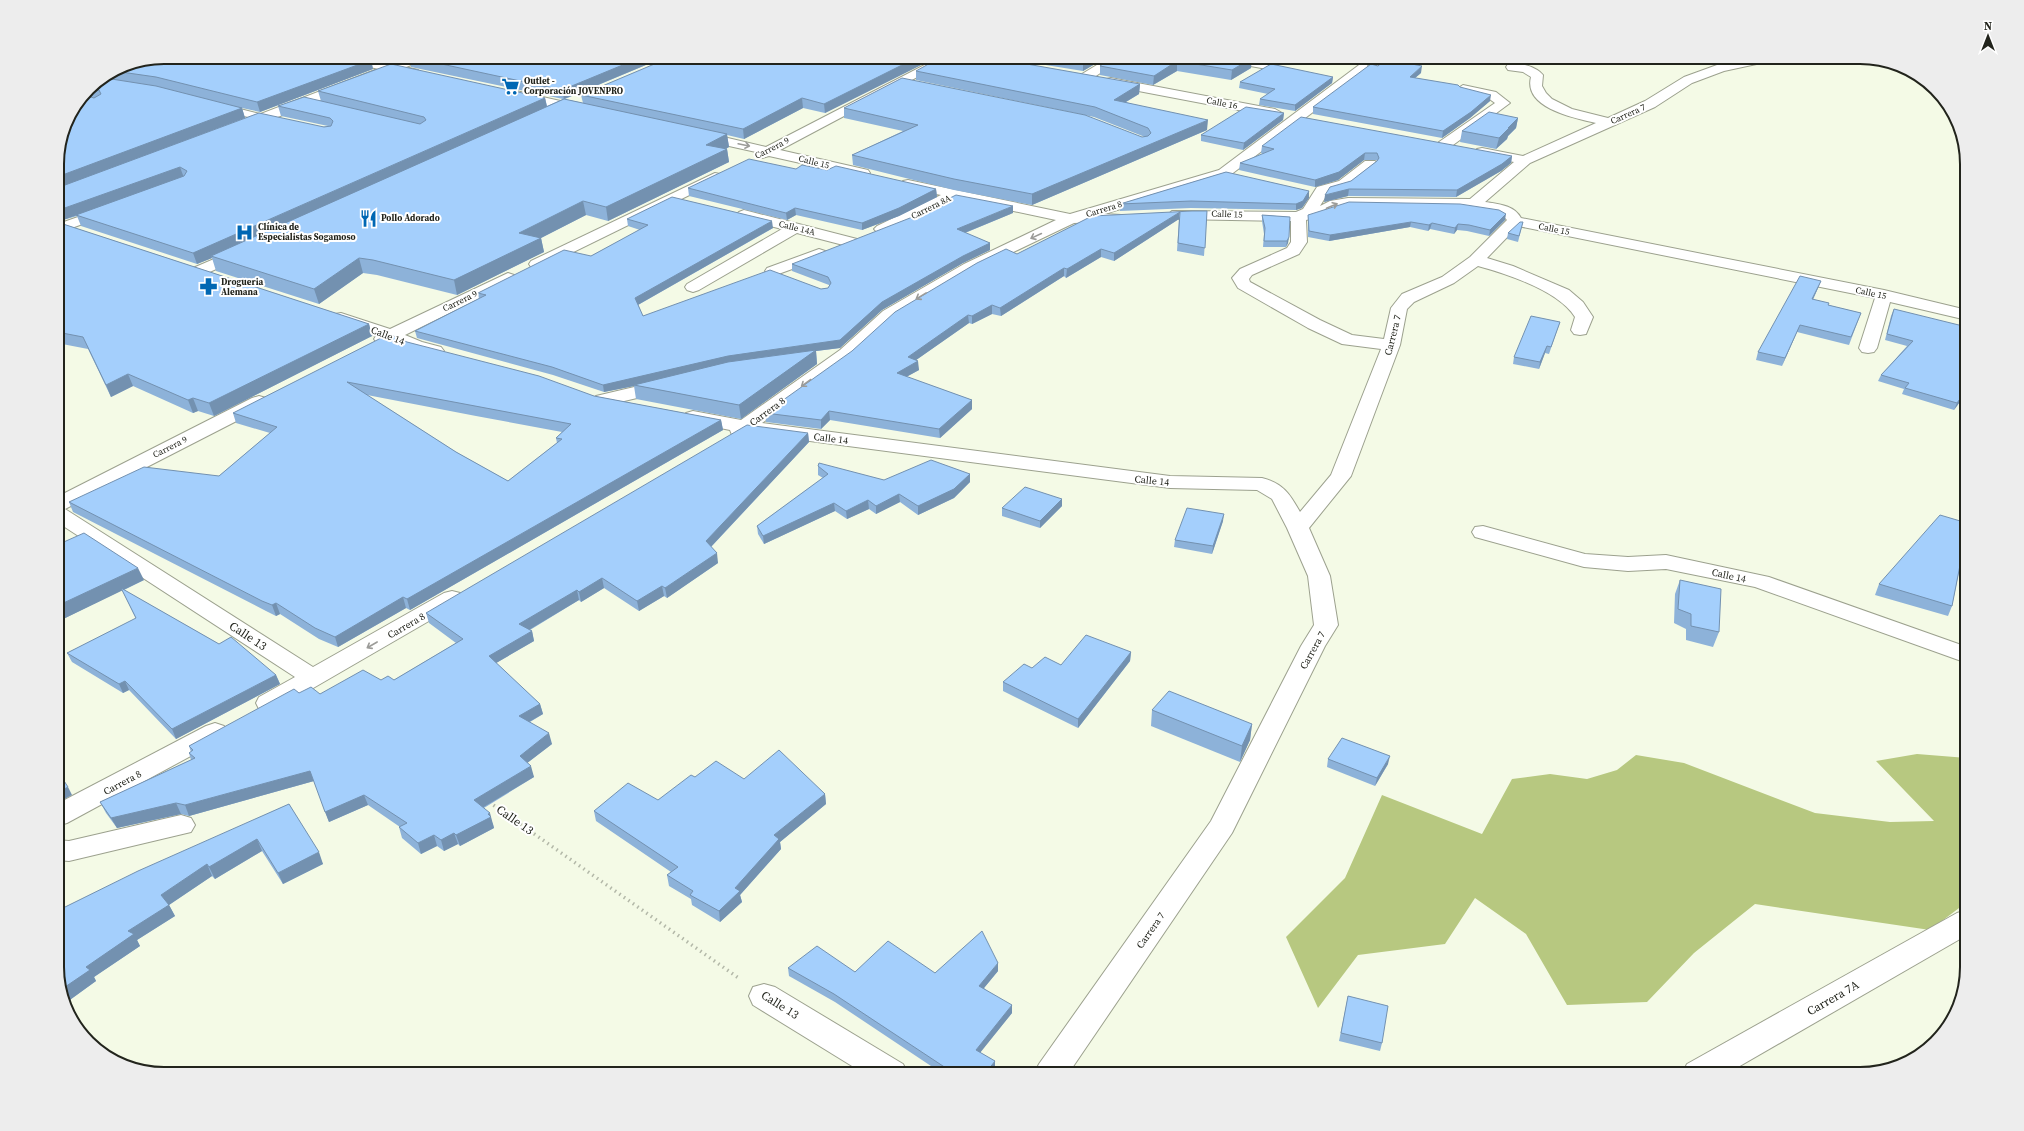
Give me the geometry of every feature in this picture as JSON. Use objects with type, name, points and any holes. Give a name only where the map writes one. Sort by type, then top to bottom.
[{"type":"street","points":[[374,64],[429,76]]},
{"type":"street","points":[[227,131],[402,64]]},
{"type":"street","points":[[644,72],[662,64]]},
{"type":"street","name":"Carrera 9","points":[[748,161],[768,150],[909,84],[939,64]]},
{"type":"street","points":[[1086,77],[1107,64]]},
{"type":"street","points":[[1262,64],[1267,65]]},
{"type":"street","name":"Carrera 7","points":[[1474,204],[1525,160],[1650,104],[1717,64]]},
{"type":"street","points":[[1256,73],[1267,65]]},
{"type":"street","points":[[1512,66],[1526,69],[1537,75],[1535,85],[1538,92],[1551,105],[1609,122]]},
{"type":"street","name":"Carrera 8","points":[[718,443],[745,427],[846,354],[889,315],[970,267],[1071,219],[1224,173],[1363,68]]},
{"type":"street","name":"Calle 16","points":[[1071,75],[1313,120]]},
{"type":"street","points":[[1444,145],[1504,102],[1492,95],[1463,89]]},
{"type":"street","points":[[504,92],[594,112]]},
{"type":"street","points":[[543,115],[586,96]]},
{"type":"street","points":[[264,118],[286,123]]},
{"type":"street","name":"Calle 15","points":[[685,132],[768,150],[877,177]]},
{"type":"street","points":[[1429,142],[1525,160]]},
{"type":"street","points":[[1370,164],[1344,184],[1311,193],[1309,212],[1298,217],[1299,242],[1293,251],[1246,272],[1240,278],[1244,285],[1314,324],[1348,340],[1391,345]]},
{"type":"street","name":"Carrera 9","points":[[370,346],[727,171]]},
{"type":"street","points":[[1224,173],[1238,177]]},
{"type":"street","points":[[892,180],[954,195],[1071,219],[1129,217]]},
{"type":"street","name":"Carrera 8A","points":[[794,280],[773,271],[862,238],[905,220],[954,195]]},
{"type":"street","points":[[672,198],[696,203]]},
{"type":"street","name":"Calle 15","points":[[1165,214],[1191,213],[1298,217],[1316,214],[1335,204],[1348,202],[1474,204],[1500,209],[1512,215],[1515,221],[1884,295],[1960,313]]},
{"type":"street","name":"Calle 14A","points":[[726,211],[795,228],[862,238]]},
{"type":"street","name":"Carrera 7","points":[[1055,1067],[1222,826],[1313,646],[1326,625],[1319,576],[1298,528],[1341,476],[1391,345],[1399,308],[1408,298],[1448,280],[1476,260],[1515,221]]},
{"type":"street","points":[[64,227],[85,234]]},
{"type":"street","points":[[693,287],[795,228]]},
{"type":"street","points":[[221,278],[191,269],[256,245]]},
{"type":"street","points":[[1476,260],[1507,269],[1563,294],[1576,306],[1584,317],[1580,330]]},
{"type":"street","points":[[1868,348],[1884,295]]},
{"type":"street","name":"Calle 14","points":[[324,313],[391,335],[416,346],[452,356]]},
{"type":"street","points":[[807,359],[846,354]]},
{"type":"street","points":[[648,408],[596,397],[677,382]]},
{"type":"street","name":"Carrera 9","points":[[64,501],[270,396]]},
{"type":"street","name":"Calle 14","points":[[678,414],[745,427],[1170,482],[1262,484],[1280,495],[1298,528]]},
{"type":"street","name":"Calle 13","points":[[64,517],[314,678]]},
{"type":"street","name":"Calle 14","points":[[1483,532],[1584,560],[1628,564],[1666,562],[1761,582],[1960,653]]},
{"type":"street","name":"Carrera 8","points":[[252,712],[472,587]]},
{"type":"street","name":"Carrera 8","points":[[64,812],[231,723]]},
{"type":"street","points":[[64,851],[69,851],[182,825]]},
{"type":"street","name":"Carrera 7A","points":[[1710,1067],[1960,925]]},
{"type":"street","name":"Calle 13","points":[[764,996],[881,1067]]},
{"type":"lane","points":[[303,102],[322,106]]},
{"type":"lane","points":[[211,104],[264,118]]},
{"type":"lane","points":[[64,225],[112,208]]},
{"type":"path","name":"Calle 13","points":[[484,798],[764,996]]},
{"type":"green space","points":[[1917,754],[1960,757],[1960,907],[1930,930],[1755,904],[1694,953],[1647,1002],[1567,1005],[1526,934],[1475,898],[1445,944],[1358,955],[1318,1008],[1286,937],[1345,878],[1382,795],[1482,834],[1512,779],[1550,774],[1587,779],[1617,770],[1636,755],[1684,763],[1815,813],[1890,822],[1934,821],[1876,761]]},
{"type":"building","points":[[164,64],[360,64],[257,102],[156,77],[124,72],[145,66]]},
{"type":"building","points":[[391,64],[545,98],[193,253],[76,215],[184,176],[187,171],[180,167],[64,208],[64,185],[259,113],[324,127],[331,126],[333,121],[330,118],[278,106],[304,97],[420,124],[426,120],[424,117],[318,91]]},
{"type":"building","points":[[441,64],[625,64],[562,90]]},
{"type":"building","points":[[654,64],[904,64],[824,104],[802,98],[743,129],[581,95]]},
{"type":"building","points":[[928,64],[1027,64],[1140,84],[1114,100],[1208,120],[1032,194],[954,179],[852,155],[918,125],[844,108],[902,78],[1085,115],[1142,137],[1148,136],[1151,133],[1148,128],[1095,107],[916,71]]},
{"type":"building","points":[[1103,64],[1172,64],[1154,76],[1100,66]]},
{"type":"building","points":[[1195,64],[1242,64],[1232,70]]},
{"type":"building","points":[[1271,64],[1333,77],[1295,105],[1260,99],[1275,89],[1240,82]]},
{"type":"building","points":[[1371,64],[1378,66],[1380,64],[1412,64],[1422,66],[1410,77],[1458,85],[1460,87],[1491,95],[1471,112],[1443,131],[1313,107]]},
{"type":"building","points":[[112,79],[156,86],[242,108],[64,174],[64,158],[67,138],[77,114],[90,97],[94,98],[101,94],[97,90]]},
{"type":"building","points":[[564,99],[727,134],[706,145],[727,149],[606,207],[583,201],[519,233],[541,238],[454,280],[373,260],[359,258],[314,289],[211,256]]},
{"type":"building","points":[[1246,107],[1284,113],[1244,143],[1201,135]]},
{"type":"building","points":[[1489,112],[1518,118],[1499,138],[1462,131]]},
{"type":"building","points":[[1301,117],[1512,156],[1502,164],[1457,190],[1349,189],[1325,195],[1330,187],[1351,181],[1377,161],[1379,158],[1377,153],[1365,153],[1339,172],[1315,180],[1240,163],[1274,149],[1262,146]]},
{"type":"building","points":[[749,159],[796,169],[802,165],[827,170],[836,166],[936,189],[899,208],[862,223],[795,208],[786,213],[688,188]]},
{"type":"building","points":[[1226,172],[1309,191],[1303,201],[1296,204],[1191,201],[1120,204]]},
{"type":"building","points":[[956,195],[1013,206],[957,229],[990,243],[963,256],[882,302],[840,340],[728,356],[603,385],[552,367],[415,331],[486,295],[478,293],[564,250],[591,256],[648,225],[627,219],[672,197],[772,221],[635,298],[643,316],[770,270],[821,289],[828,288],[831,283],[828,277],[792,264],[910,218]]},
{"type":"building","points":[[1349,202],[1460,204],[1499,210],[1506,214],[1490,230],[1469,225],[1458,224],[1455,228],[1432,223],[1429,225],[1411,222],[1330,235],[1309,231],[1308,215]]},
{"type":"building","points":[[1192,211],[1207,211],[1205,248],[1178,243],[1180,212],[1114,253],[1101,249],[1067,269],[1064,268],[1000,308],[992,305],[972,316],[968,315],[908,357],[918,361],[897,373],[972,400],[939,429],[829,411],[821,420],[765,413],[852,351],[895,312],[977,263],[1006,249],[1017,254],[1092,216]]},
{"type":"building","points":[[1262,215],[1290,217],[1289,237],[1287,241],[1264,241],[1265,228]]},
{"type":"building","points":[[1520,222],[1523,222],[1519,236],[1508,233]]},
{"type":"building","points":[[64,224],[369,324],[209,403],[193,398],[188,400],[128,374],[106,385],[83,337],[64,333]]},
{"type":"building","points":[[1800,276],[1821,281],[1812,299],[1829,303],[1828,305],[1861,313],[1851,337],[1800,325],[1785,358],[1758,352]]},
{"type":"building","points":[[1894,309],[1960,325],[1960,399],[1957,403],[1905,388],[1909,383],[1881,375],[1913,341],[1887,334]]},
{"type":"building","points":[[1531,316],[1560,322],[1551,347],[1547,346],[1540,362],[1514,357]]},
{"type":"building","points":[[389,334],[407,342],[539,376],[594,396],[721,420],[407,599],[403,597],[335,637],[315,628],[276,603],[272,605],[262,601],[69,502],[144,467],[219,476],[277,427],[233,413]],"holes":[[[347,382],[571,424],[556,438],[562,439],[508,481],[456,452]]]},
{"type":"building","points":[[816,350],[739,405],[634,385],[728,362]]},
{"type":"building","points":[[747,425],[808,433],[706,541],[717,553],[665,588],[662,586],[637,601],[602,578],[579,592],[577,590],[519,624],[532,631],[489,656],[540,704],[519,716],[549,733],[520,756],[531,766],[474,800],[490,813],[488,814],[491,817],[456,835],[454,833],[441,840],[434,835],[418,843],[399,827],[407,823],[364,795],[325,812],[310,771],[185,805],[176,803],[111,818],[100,802],[195,758],[189,753],[193,750],[189,746],[294,689],[299,693],[311,687],[320,694],[363,670],[381,680],[388,676],[394,680],[463,639],[426,613]]},
{"type":"building","points":[[931,460],[970,474],[954,489],[918,506],[899,494],[876,506],[868,500],[846,511],[834,503],[763,536],[757,526],[828,474],[818,466],[819,463],[884,480]]},
{"type":"building","points":[[1025,487],[1062,499],[1040,521],[1002,508]]},
{"type":"building","points":[[1187,508],[1224,514],[1213,546],[1175,540]]},
{"type":"building","points":[[1940,515],[1960,521],[1960,565],[1952,606],[1879,584]]},
{"type":"building","points":[[84,533],[138,568],[64,603],[64,542]]},
{"type":"building","points":[[1680,580],[1721,589],[1719,632],[1691,626],[1691,614],[1678,609]]},
{"type":"building","points":[[121,588],[219,644],[231,637],[276,675],[172,729],[125,681],[119,684],[67,653],[136,618]]},
{"type":"building","points":[[1086,635],[1131,652],[1078,719],[1003,682],[1024,664],[1032,668],[1045,657],[1061,665]]},
{"type":"building","points":[[1169,691],[1252,724],[1242,746],[1152,710]]},
{"type":"building","points":[[1342,738],[1390,756],[1377,778],[1328,759]]},
{"type":"building","points":[[779,750],[825,794],[774,835],[779,839],[735,888],[740,891],[719,911],[690,895],[693,891],[667,875],[678,867],[594,811],[628,783],[658,800],[691,775],[695,777],[716,761],[744,779]]},
{"type":"building","points":[[64,781],[68,787],[64,789]]},
{"type":"building","points":[[289,804],[319,852],[278,873],[257,839],[209,867],[207,864],[161,895],[169,905],[128,931],[134,934],[86,967],[90,970],[66,986],[64,973],[64,908],[138,871]]},
{"type":"building","points":[[982,931],[998,963],[979,986],[1012,1005],[976,1050],[995,1061],[990,1067],[944,1067],[834,994],[788,968],[817,946],[855,972],[888,941],[935,973]]},
{"type":"building","points":[[1348,996],[1388,1006],[1382,1043],[1341,1033]]},
{"type":"place","name":"Outlet - Corporación JOVENPRO","points":[[511,86]]},
{"type":"place","name":"Pollo Adorado","points":[[368,218]]},
{"type":"place","name":"Clínica de Especialistas Sogamoso","points":[[245,232]]},
{"type":"place","name":"Drogueria Alemana","points":[[208,287]]}]
